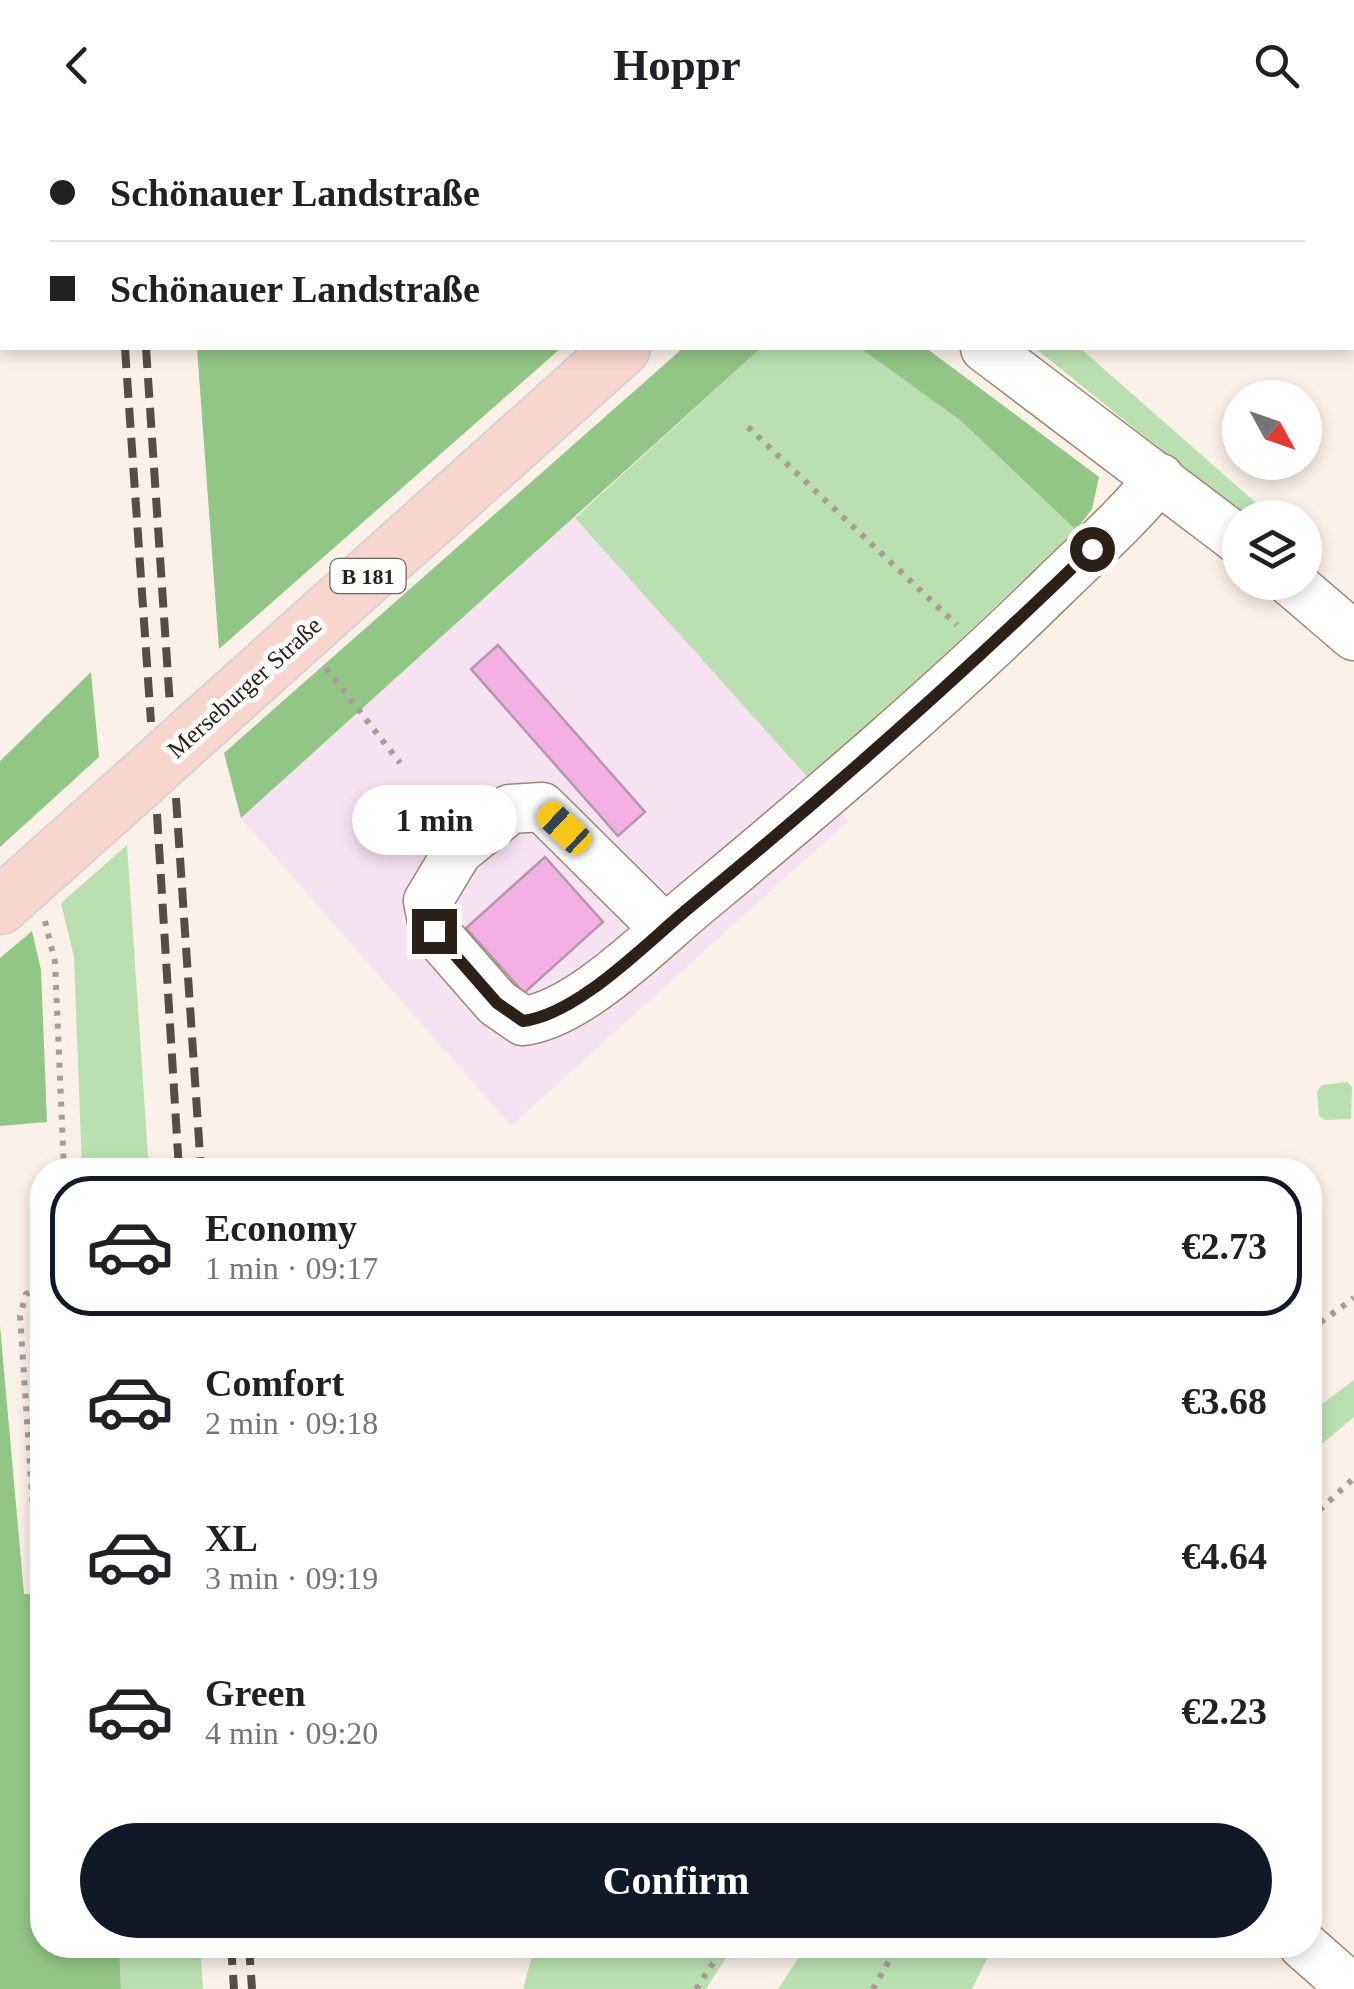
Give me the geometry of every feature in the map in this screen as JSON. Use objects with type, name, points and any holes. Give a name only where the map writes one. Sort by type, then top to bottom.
[{"type":"main road","name":"Merseburger Straße","points":[[11,896],[620,350]]},
{"type":"street","points":[[988,350],[1222,527]]},
{"type":"street","points":[[664,928],[542,807],[510,809],[458,851],[428,901],[434,931],[497,1003],[523,1021],[546,1018],[664,928],[825,796],[987,652],[1160,478]]},
{"type":"street","points":[[1312,600],[1354,636]]},
{"type":"street","points":[[1317,1958],[1353,1989]]},
{"type":"path","points":[[748,427],[987,652]]},
{"type":"path","points":[[319,660],[400,762]]},
{"type":"path","points":[[11,896],[44,920],[55,962],[63,1158]]},
{"type":"path","points":[[30,1292],[20,1316],[30,1465]]},
{"type":"path","points":[[1322,1321],[1354,1298]]},
{"type":"path","points":[[1322,1509],[1354,1478]]},
{"type":"path","points":[[696,1989],[716,1958]]},
{"type":"path","points":[[873,1989],[891,1958]]},
{"type":"shaded area","points":[[575,517],[848,821],[511,1126],[241,818]]},
{"type":"green space","points":[[197,350],[559,350],[219,649]]},
{"type":"green space","points":[[681,350],[759,350],[241,818],[224,753]]},
{"type":"green space","points":[[759,350],[863,350],[961,421],[1076,530],[811,781],[575,518]]},
{"type":"green space","points":[[863,350],[929,350],[1099,477],[1092,509],[1076,530],[961,421]]},
{"type":"green space","points":[[1037,350],[1082,350],[1222,473],[1222,480],[1230,480],[1253,500],[1223,500]]},
{"type":"green space","points":[[91,672],[99,757],[0,847],[0,761]]},
{"type":"green space","points":[[127,845],[148,1158],[82,1158],[74,957],[61,903]]},
{"type":"green space","points":[[32,931],[41,970],[47,1122],[0,1126],[0,958]]},
{"type":"green space","points":[[1347,1082],[1352,1087],[1351,1119],[1325,1120],[1319,1116],[1317,1091],[1322,1085]]},
{"type":"green space","points":[[0,1326],[24,1594],[30,1594],[30,1958],[120,1958],[121,1989],[0,1989]]},
{"type":"green space","points":[[1354,1380],[1354,1417],[1322,1444],[1322,1404]]},
{"type":"green space","points":[[120,1958],[201,1958],[203,1989],[121,1989]]},
{"type":"green space","points":[[531,1958],[726,1958],[706,1989],[523,1989]]},
{"type":"green space","points":[[798,1958],[988,1958],[972,1989],[778,1989]]},
{"type":"building","points":[[498,645],[645,812],[618,836],[471,669]]},
{"type":"building","points":[[545,857],[603,922],[524,993],[466,928]]},
{"type":"railway","points":[[125,350],[151,722]]},
{"type":"railway","points":[[146,350],[170,706]]},
{"type":"railway","points":[[176,798],[200,1158]]},
{"type":"railway","points":[[157,814],[178,1158]]},
{"type":"railway","points":[[232,1958],[234,1989]]},
{"type":"railway","points":[[250,1958],[252,1989]]},
{"type":"route","points":[[434,931],[497,1003],[523,1021],[546,1018],[598,983],[825,796],[987,652],[1092,549]]}]
